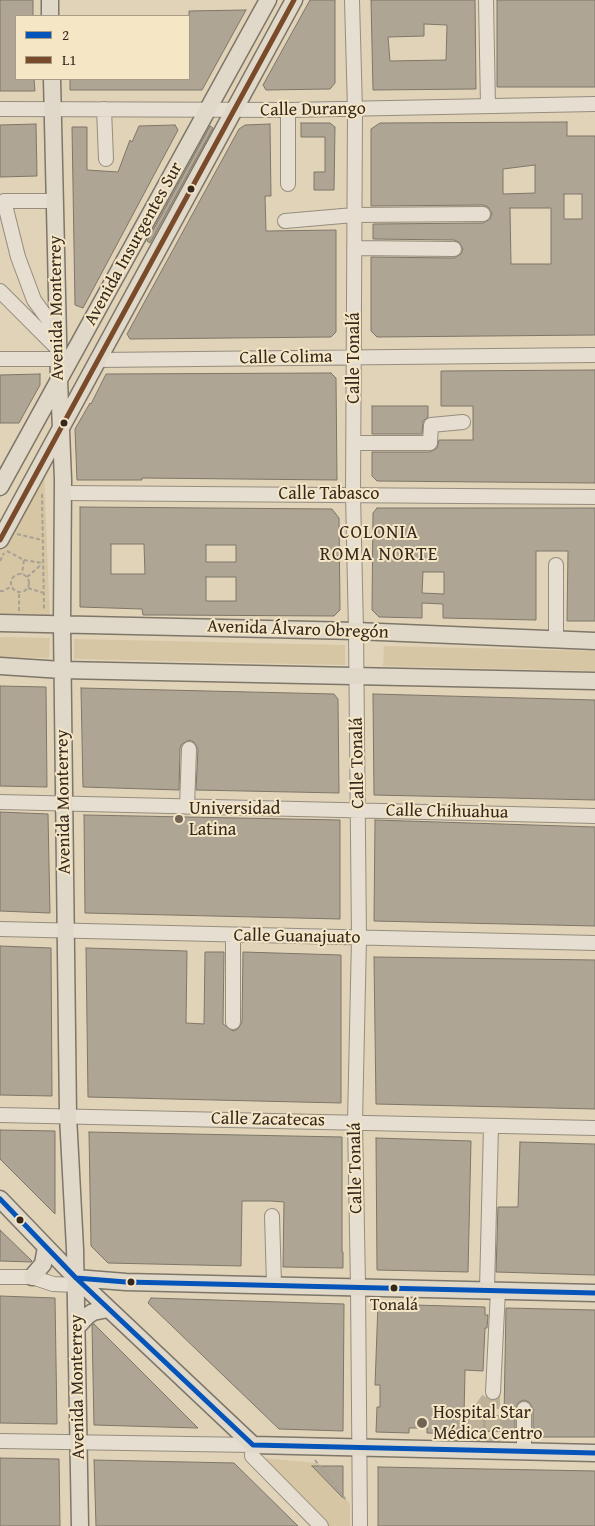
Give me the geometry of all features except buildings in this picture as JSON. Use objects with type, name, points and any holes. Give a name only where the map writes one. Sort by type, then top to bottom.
[{"type":"main road","points":[[50,0],[50,15]]},
{"type":"main road","name":"Avenida Insurgentes Sur","points":[[0,487],[268,0]]},
{"type":"main road","name":"Avenida Insurgentes Sur","points":[[7,542],[61,426],[294,0]]},
{"type":"main road","name":"Avenida Monterrey","points":[[52,80],[58,347],[64,493],[62,670],[68,1116],[76,1281],[80,1526]]},
{"type":"main road","name":"Avenida Álvaro Obregón","points":[[0,623],[356,631],[595,641]]},
{"type":"main road","points":[[0,666],[62,670],[595,681]]},
{"type":"main road","points":[[0,1199],[76,1281],[253,1445],[595,1454]]},
{"type":"main road","points":[[32,1277],[43,1264],[46,1247]]},
{"type":"main road","points":[[76,1281],[274,1284],[595,1293]]},
{"type":"main road","points":[[77,1327],[81,1321],[93,1312],[108,1309]]},
{"type":"street","points":[[50,0],[61,0]]},
{"type":"street","name":"Calle Tonalá","points":[[352,0],[355,110],[353,494],[359,938],[355,1122],[360,1522]]},
{"type":"street","points":[[486,0],[488,106]]},
{"type":"street","name":"Calle Durango","points":[[0,109],[355,110],[595,104]]},
{"type":"street","points":[[104,109],[106,159]]},
{"type":"street","points":[[288,110],[288,184]]},
{"type":"street","points":[[55,202],[4,200],[18,257],[34,300],[58,347]]},
{"type":"street","points":[[285,221],[354,216],[484,214]]},
{"type":"street","points":[[354,248],[454,249]]},
{"type":"street","points":[[0,291],[58,347]]},
{"type":"street","points":[[0,359],[58,347]]},
{"type":"street","name":"Calle Colima","points":[[97,360],[595,355]]},
{"type":"street","points":[[354,443],[430,444],[431,425],[463,422]]},
{"type":"street","name":"Calle Tabasco","points":[[64,493],[595,496]]},
{"type":"street","points":[[556,565],[556,640]]},
{"type":"street","points":[[187,807],[189,749]]},
{"type":"street","name":"Calle Chihuahua","points":[[0,802],[595,816]]},
{"type":"street","name":"Calle Guanajuato","points":[[0,929],[595,943]]},
{"type":"street","points":[[233,935],[233,1022]]},
{"type":"street","name":"Calle Zacatecas","points":[[0,1115],[595,1128]]},
{"type":"street","points":[[491,1126],[493,1392]]},
{"type":"street","points":[[272,1216],[274,1284]]},
{"type":"street","points":[[0,1277],[32,1277],[53,1284],[76,1281]]},
{"type":"street","points":[[524,1409],[524,1452]]},
{"type":"street","points":[[0,1441],[253,1445],[252,1456],[321,1526]]},
{"type":"path","points":[[42,494],[44,615]]},
{"type":"path","points":[[7,542],[42,540]]},
{"type":"path","points":[[7,542],[24,560],[43,563]]},
{"type":"path","points":[[22,574],[24,560]]},
{"type":"path","points":[[27,577],[43,563]]},
{"type":"path","points":[[19,592],[12,586],[13,577],[22,574],[27,577],[29,582],[28,588]]},
{"type":"path","points":[[0,591],[12,586]]},
{"type":"path","points":[[19,592],[28,588],[44,593]]},
{"type":"path","points":[[19,592],[19,613]]},
{"type":"path","points":[[304,1446],[360,1522]]},
{"type":"shaded area","points":[[44,470],[50,620],[0,617],[0,550]]},
{"type":"shaded area","points":[[0,637],[50,638],[49,658],[0,657]]},
{"type":"shaded area","points":[[74,639],[345,645],[345,665],[74,659]]},
{"type":"shaded area","points":[[384,646],[595,651],[595,671],[383,666]]},
{"type":"shaded area","points":[[262,1458],[318,1463],[350,1504],[350,1526],[328,1526]]},
{"type":"tunnel","points":[[475,1451],[476,1416],[493,1392]]},
{"type":"tunnel","points":[[493,1392],[493,1451]]},
{"type":"transit line","name":"L1","points":[[0,540],[294,0]]},
{"type":"transit line","name":"2","points":[[0,1199],[76,1278],[253,1445],[595,1453]]},
{"type":"transit line","name":"2","points":[[76,1278],[126,1282],[595,1293]]},
{"type":"place","name":"Universidad Latina","points":[[179,819]]},
{"type":"place","name":"Tonalá","points":[[394,1288]]},
{"type":"place","name":"Hospital Star Médica Centro","points":[[422,1423]]},
{"type":"district","name":"COLONIA ROMA NORTE","points":[[379,544]]}]
